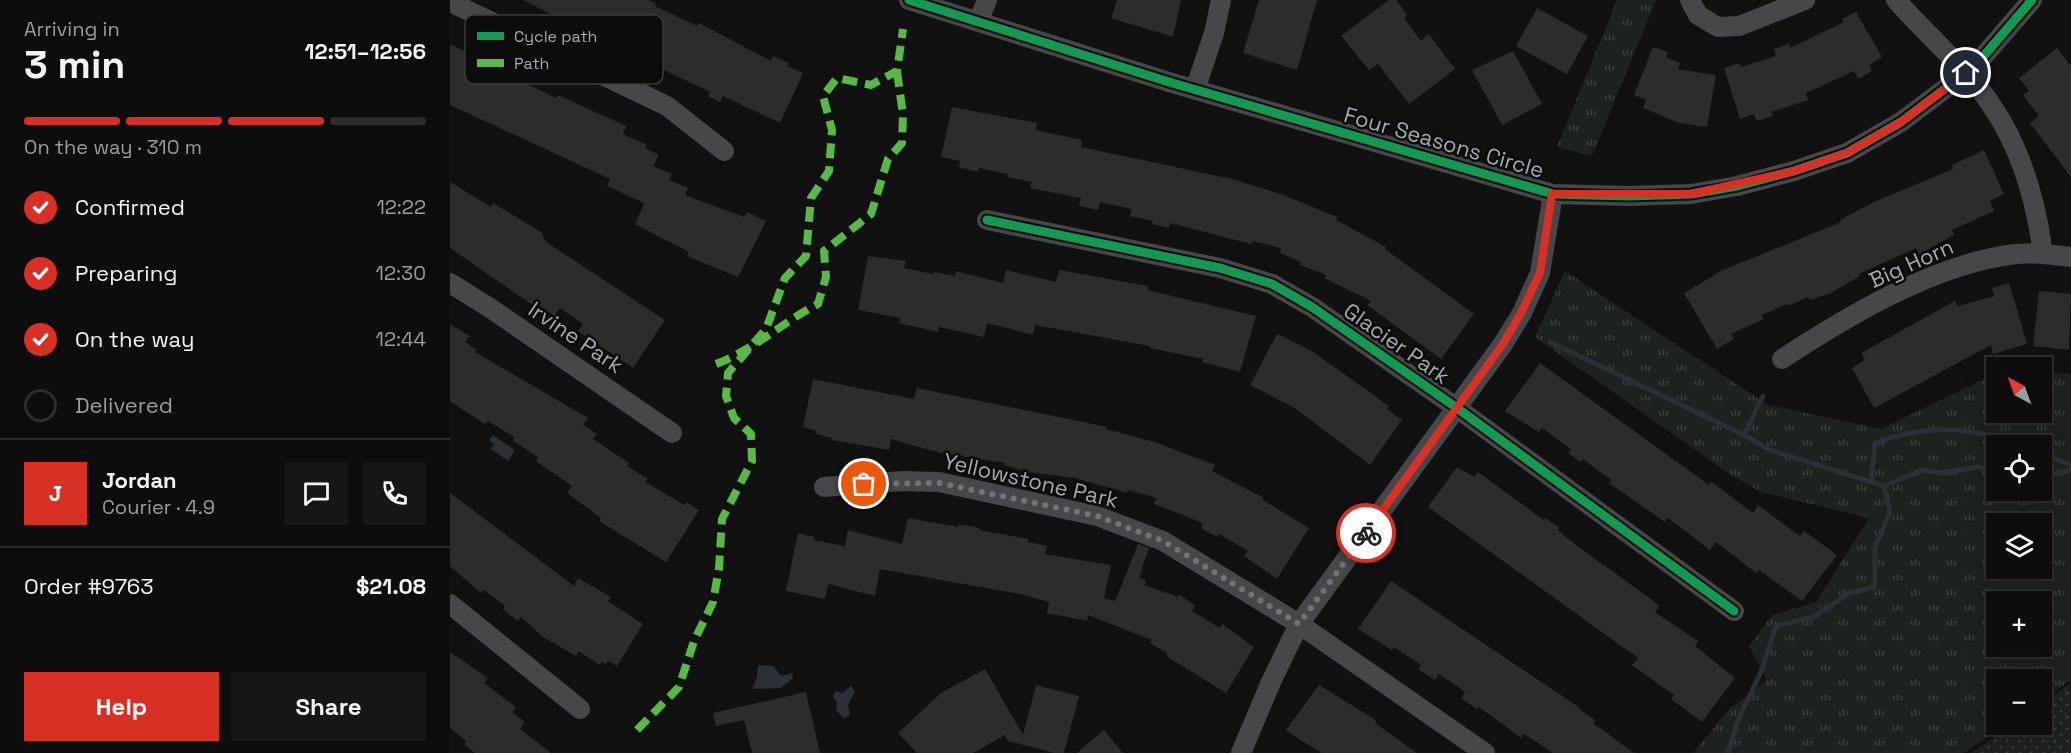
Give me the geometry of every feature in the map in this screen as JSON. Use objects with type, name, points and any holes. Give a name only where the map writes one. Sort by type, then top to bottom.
[{"type":"street","name":"Four Seasons Circle","points":[[909,0],[1196,90],[1552,194],[1691,194],[1794,171],[1847,153],[1901,122],[1966,73],[2032,0]]},
{"type":"street","points":[[978,22],[987,0]]},
{"type":"street","points":[[1196,90],[1214,33],[1221,0]]},
{"type":"street","points":[[1690,2],[1698,15],[1718,27],[1739,26],[1805,0]]},
{"type":"street","points":[[1896,0],[1966,73],[2008,130],[2021,160],[2038,214],[2043,254]]},
{"type":"street","points":[[450,2],[477,15]]},
{"type":"street","points":[[621,84],[667,106],[724,150]]},
{"type":"street","points":[[1241,753],[1299,624],[1503,344],[1540,273],[1552,194]]},
{"type":"street","name":"Glacier Park","points":[[987,220],[1220,268],[1272,284],[1312,307],[1457,408],[1734,611]]},
{"type":"street","name":"Big Horn","points":[[1782,359],[1837,322],[1952,269],[2017,254],[2071,257]]},
{"type":"street","name":"Irvine Park","points":[[450,284],[490,308],[672,433]]},
{"type":"street","name":"Yellowstone Park","points":[[824,487],[903,482],[939,483],[1097,516],[1163,541],[1299,624],[1485,753]]},
{"type":"street","points":[[450,604],[580,709]]},
{"type":"green space","points":[[1617,0],[1656,0],[1592,156],[1557,147]]},
{"type":"green space","points":[[1565,271],[1768,405],[1881,429],[1986,378],[1986,423],[2052,423],[2052,373],[2071,374],[2071,680],[2052,693],[2052,669],[1986,669],[1986,735],[1991,735],[1964,753],[1693,753],[1729,709],[1767,680],[1749,646],[1772,615],[1816,602],[1869,518],[1761,492],[1728,473],[1535,337]]},
{"type":"green space","points":[[2071,683],[2071,753],[1971,753],[1997,735],[2052,735],[2052,697]]},
{"type":"shaded area","points":[[493,435],[515,450],[508,461],[491,449],[494,445],[489,440]]},
{"type":"shaded area","points":[[758,665],[773,666],[781,676],[793,673],[792,679],[781,688],[752,689],[757,677]]},
{"type":"shaded area","points":[[851,686],[855,691],[848,705],[850,715],[844,718],[836,710],[837,702],[833,696],[836,691],[843,693]]},
{"type":"building","points":[[523,0],[648,0],[656,4],[655,6],[697,26],[699,23],[771,61],[773,56],[789,63],[787,66],[803,73],[780,123],[723,96],[720,102],[708,96],[710,92],[663,70],[663,15],[553,15]]},
{"type":"building","points":[[1117,0],[1181,0],[1173,37],[1111,18]]},
{"type":"building","points":[[1259,0],[1317,0],[1297,70],[1243,53]]},
{"type":"building","points":[[1389,0],[1396,0],[1407,15],[1404,18],[1421,41],[1429,34],[1455,69],[1409,104],[1378,64],[1369,70],[1341,36]]},
{"type":"building","points":[[1537,8],[1588,36],[1567,74],[1516,46]]},
{"type":"building","points":[[1856,12],[1882,57],[1869,65],[1872,71],[1858,79],[1854,71],[1806,93],[1808,100],[1771,112],[1773,116],[1756,121],[1754,114],[1740,119],[1724,68],[1740,63],[1741,67],[1776,56],[1774,49],[1789,44],[1790,48],[1844,22],[1842,19]]},
{"type":"building","points":[[450,44],[465,51],[465,84],[527,84],[556,98],[558,95],[626,126],[623,134],[647,145],[645,148],[659,155],[653,166],[672,174],[669,180],[688,188],[685,195],[744,217],[747,212],[766,221],[738,277],[687,256],[689,252],[635,224],[644,203],[607,186],[610,179],[450,105]]},
{"type":"building","points":[[1653,47],[1668,52],[1666,57],[1680,63],[1678,69],[1716,75],[1707,127],[1679,123],[1643,108],[1646,100],[1634,95]]},
{"type":"building","points":[[2057,48],[2071,66],[2071,177],[2030,123],[2039,116],[2023,95],[2029,91],[2019,78]]},
{"type":"building","points":[[1513,51],[1542,104],[1502,125],[1472,70]]},
{"type":"building","points":[[952,107],[1037,123],[1036,130],[1082,140],[1081,147],[1232,179],[1281,194],[1337,217],[1336,220],[1386,247],[1385,249],[1474,314],[1441,359],[1367,305],[1371,301],[1324,278],[1326,275],[1300,265],[1301,262],[1280,253],[1281,248],[1252,241],[1251,244],[1170,223],[1169,228],[1152,224],[1153,221],[1130,216],[1132,209],[1100,202],[1098,210],[1079,206],[1081,198],[1030,188],[1032,182],[1007,177],[1008,174],[979,168],[978,172],[959,167],[960,161],[941,157]]},
{"type":"building","points":[[1984,150],[2004,194],[1990,201],[1994,211],[1952,230],[1954,235],[1919,254],[1916,248],[1859,274],[1860,276],[1829,294],[1809,300],[1808,297],[1762,315],[1764,319],[1731,334],[1734,339],[1717,349],[1684,293],[1723,270],[1841,222],[1840,220],[1876,201],[1953,169],[1952,165]]},
{"type":"building","points":[[450,182],[491,207],[493,203],[541,232],[546,242],[665,320],[633,368],[578,331],[583,324],[560,308],[554,316],[536,303],[534,306],[450,248]]},
{"type":"building","points":[[868,256],[906,261],[904,268],[933,274],[934,272],[955,276],[956,271],[1003,283],[1006,270],[1056,282],[1059,270],[1148,286],[1147,290],[1256,316],[1240,372],[1202,362],[1203,359],[1150,348],[1150,346],[1035,325],[1033,335],[987,323],[984,337],[939,327],[938,332],[899,323],[900,318],[858,310]]},
{"type":"building","points":[[2009,283],[2027,344],[1993,354],[1991,345],[1874,408],[1852,368],[1865,360],[1861,353],[1955,301],[1958,306],[1994,296],[1992,288]]},
{"type":"building","points":[[2039,291],[2071,294],[2069,350],[2033,346]]},
{"type":"building","points":[[450,324],[470,336],[465,342],[477,350],[475,352],[588,418],[583,425],[597,434],[593,439],[629,463],[627,466],[648,479],[646,482],[684,505],[686,502],[699,510],[666,562],[599,521],[601,518],[567,493],[572,486],[536,461],[538,457],[512,440],[514,437],[488,421],[485,424],[450,401]]},
{"type":"building","points":[[1277,334],[1313,352],[1389,406],[1387,409],[1402,420],[1370,465],[1295,408],[1250,385]]},
{"type":"building","points":[[1540,363],[1709,485],[1712,482],[1753,513],[1758,505],[1800,536],[1804,531],[1837,555],[1802,601],[1759,570],[1756,573],[1716,542],[1710,550],[1668,518],[1665,522],[1609,483],[1611,480],[1583,459],[1581,462],[1568,453],[1571,449],[1542,428],[1539,432],[1505,411]]},
{"type":"building","points":[[813,379],[914,399],[917,388],[1107,427],[1106,429],[1155,442],[1215,465],[1212,471],[1264,498],[1263,500],[1309,528],[1277,579],[1244,556],[1248,551],[1219,534],[1217,537],[1201,528],[1203,523],[1154,504],[1157,498],[1128,490],[1127,493],[1075,478],[1028,472],[1004,465],[1005,463],[941,453],[891,439],[889,450],[831,440],[832,438],[816,434],[817,431],[803,427]]},
{"type":"building","points":[[1457,467],[1474,477],[1478,472],[1544,520],[1546,518],[1560,528],[1558,530],[1576,545],[1659,605],[1655,612],[1698,641],[1695,646],[1735,678],[1702,722],[1671,699],[1674,695],[1632,665],[1638,658],[1428,507]]},
{"type":"building","points":[[450,493],[574,586],[578,578],[611,597],[608,601],[643,624],[617,666],[608,661],[606,664],[601,662],[600,665],[578,651],[576,656],[543,637],[521,617],[518,621],[503,609],[505,606],[484,590],[481,593],[450,566]]},
{"type":"building","points":[[908,518],[958,527],[959,524],[1029,539],[1028,542],[1047,546],[1045,554],[1111,565],[1104,598],[1115,601],[1138,544],[1149,548],[1139,578],[1146,580],[1144,585],[1178,597],[1179,595],[1195,605],[1192,611],[1220,628],[1222,624],[1254,647],[1226,693],[1166,656],[1167,653],[1150,643],[1152,640],[1088,615],[1087,621],[1047,613],[1049,602],[1019,594],[880,569],[875,596],[828,584],[825,599],[786,591],[798,533],[815,537],[814,540],[845,546],[848,530],[902,544]]},
{"type":"building","points":[[1391,581],[1580,708],[1595,720],[1593,723],[1634,753],[1553,753],[1524,734],[1521,738],[1479,707],[1477,709],[1461,698],[1465,692],[1439,674],[1435,680],[1418,669],[1421,665],[1394,647],[1392,650],[1358,629]]},
{"type":"building","points":[[450,652],[488,678],[484,683],[516,707],[512,712],[525,722],[520,729],[551,753],[475,753],[464,744],[466,741],[450,728]]},
{"type":"building","points":[[985,669],[1023,735],[1036,685],[1079,696],[1064,753],[1054,753],[1008,741],[1005,735],[973,753],[917,753],[898,733],[941,693]]},
{"type":"building","points":[[1319,685],[1376,720],[1375,723],[1417,753],[1322,753],[1286,730]]},
{"type":"building","points":[[806,692],[820,753],[752,753],[744,720],[716,726],[713,713]]},
{"type":"building","points":[[1104,730],[1123,753],[1077,753]]},
{"type":"waterway","points":[[1550,342],[1744,435]]},
{"type":"waterway","points":[[1728,753],[1738,720],[1761,672],[1776,626],[1814,617],[1849,593],[1875,587],[1875,547],[1890,512],[1884,486],[1770,450],[1744,435],[1763,396]]},
{"type":"waterway","points":[[1871,482],[1875,443],[1911,433],[1930,431],[1967,431],[1989,435]]},
{"type":"waterway","points":[[2052,458],[2071,465]]},
{"type":"waterway","points":[[1884,486],[1922,470],[1942,473],[1977,467],[1986,469]]},
{"type":"waterway","points":[[2052,474],[2071,470]]},
{"type":"marked path","points":[[637,730],[679,687],[694,641],[713,602],[719,568],[722,519],[752,461],[751,434],[734,418],[726,396],[728,373],[766,329],[785,278],[806,256],[811,198],[829,171],[832,130],[823,96],[837,78],[871,85],[897,71],[903,29]]},
{"type":"marked path","points":[[716,364],[744,351],[818,304],[826,277],[824,251],[871,214],[888,159],[902,143],[903,115],[897,71]]},
{"type":"cycle path","points":[[909,0],[1169,82],[1553,194],[1629,196],[1691,194],[1737,186],[1794,171],[1847,153],[1901,122],[1975,66],[2032,0]]},
{"type":"cycle path","points":[[987,220],[1220,268],[1272,284],[1312,307],[1457,408],[1734,611]]},
{"type":"way so far","points":[[864,484],[939,483],[1097,516],[1163,541],[1299,624],[1366,533]]},
{"type":"route","points":[[1366,533],[1503,344],[1521,313],[1540,273],[1552,194],[1629,196],[1691,194],[1737,186],[1794,171],[1847,153],[1901,122],[1966,73]]}]
